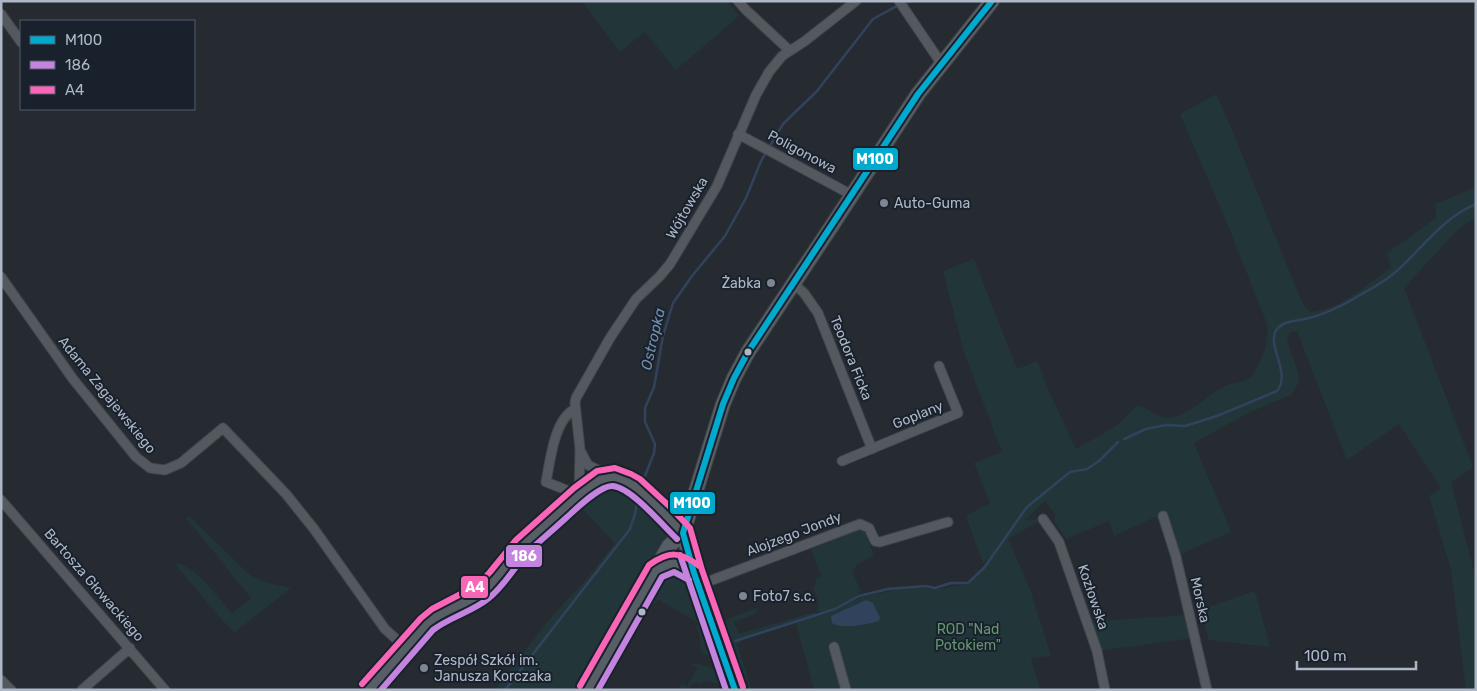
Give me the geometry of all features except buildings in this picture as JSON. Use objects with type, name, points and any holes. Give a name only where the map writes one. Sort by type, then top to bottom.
[{"type":"main road","points":[[588,690],[669,546],[683,532],[713,433],[734,378],[752,346],[918,94],[992,1]]},
{"type":"main road","points":[[369,690],[423,628],[436,617],[483,592],[497,578],[522,546],[579,495],[601,479],[613,477],[634,486],[683,532],[735,690]]},
{"type":"main road","points":[[667,517],[693,498]]},
{"type":"main road","points":[[667,517],[669,546]]},
{"type":"main road","points":[[655,571],[665,565],[676,562],[686,566],[697,579]]},
{"type":"street","points":[[738,1],[789,50]]},
{"type":"street","name":"Wójtowska","points":[[579,495],[580,449],[575,409],[576,398],[610,338],[636,299],[670,264],[689,233],[717,186],[756,95],[774,67],[789,50],[805,41],[856,1]]},
{"type":"street","points":[[899,1],[941,63]]},
{"type":"street","points":[[1,14],[20,41]]},
{"type":"street","name":"Poligonowa","points":[[738,134],[852,195]]},
{"type":"street","name":"Adama Zagajewskiego","points":[[1,277],[73,379],[136,457],[150,468],[165,470],[181,463],[223,428],[286,494],[314,529],[385,629],[406,648]]},
{"type":"street","name":"Teodora Ficka","points":[[794,284],[804,293],[818,313],[872,449]]},
{"type":"street","name":"Goplany","points":[[842,461],[958,413],[939,366]]},
{"type":"street","points":[[575,409],[567,414],[560,425],[546,482],[579,495]]},
{"type":"street","name":"Wójtowska","points":[[580,449],[588,465],[613,477]]},
{"type":"street","name":"Bartosza Głowackiego","points":[[1,500],[165,690]]},
{"type":"street","name":"Morska","points":[[1163,516],[1176,557],[1208,690]]},
{"type":"street","name":"Kozłowska","points":[[1043,519],[1059,542],[1097,651],[1105,690]]},
{"type":"street","name":"Alojzego Jondy","points":[[697,579],[775,557],[860,524],[869,528],[875,541],[880,542],[948,522]]},
{"type":"street","points":[[834,647],[846,690]]},
{"type":"street","points":[[82,690],[130,648]]},
{"type":"street","points":[[1,680],[10,690]]},
{"type":"green space","points":[[582,1],[727,1],[739,16],[676,70],[645,32],[620,52]]},
{"type":"green space","name":"ROD \"Nad Potokiem\"","points":[[1216,94],[1299,295],[1305,307],[1311,312],[1322,310],[1343,301],[1373,281],[1391,267],[1387,253],[1436,218],[1435,204],[1476,187],[1476,217],[1459,228],[1404,288],[1473,467],[1451,482],[1476,579],[1476,690],[1466,690],[1451,570],[1429,496],[1441,488],[1399,424],[1347,460],[1297,331],[1290,332],[1287,341],[1299,378],[1297,386],[1291,395],[1246,414],[1194,443],[1231,532],[1179,555],[1163,516],[1158,519],[1157,516],[1114,536],[1109,521],[1066,539],[1054,521],[1055,514],[1045,501],[1025,520],[1043,519],[1008,539],[1030,589],[1051,656],[1031,658],[1040,690],[814,690],[796,623],[740,641],[737,644],[751,689],[753,690],[747,690],[723,621],[756,608],[757,613],[734,622],[739,634],[815,612],[817,616],[832,612],[841,607],[829,612],[817,611],[819,605],[813,590],[815,580],[818,576],[822,577],[811,549],[864,528],[874,556],[857,564],[852,570],[861,592],[858,593],[859,596],[850,602],[863,597],[904,588],[939,589],[969,584],[991,557],[983,563],[966,516],[990,503],[974,463],[1002,452],[964,352],[943,271],[974,259],[1017,369],[1037,361],[1076,449],[1116,426],[1137,406],[1161,417],[1172,418],[1188,411],[1225,386],[1243,381],[1253,374],[1265,350],[1267,324],[1227,223],[1180,114]]},
{"type":"green space","points":[[607,484],[629,492],[663,521],[667,526],[667,537],[581,690],[494,690],[553,615],[584,582],[615,543],[579,506]]},
{"type":"green space","points":[[189,516],[250,575],[264,582],[291,588],[235,632],[223,621],[174,563],[190,569],[198,575],[232,613],[251,598],[186,518]]},
{"type":"green space","points":[[676,573],[688,580],[712,652],[709,656],[703,654],[702,651],[696,628],[698,623],[658,599],[655,604],[651,603],[639,629],[637,627],[647,608],[647,604],[662,579]]},
{"type":"green space","points":[[1255,591],[1270,647],[1209,640],[1200,610]]},
{"type":"green space","points":[[1186,615],[1193,638],[1097,651],[1087,622]]},
{"type":"green space","points":[[626,650],[605,690],[593,690],[610,661]]},
{"type":"green space","points":[[694,663],[718,670],[723,686],[708,681],[699,684],[697,682],[691,684],[691,687],[677,690],[682,683],[687,686],[698,668],[692,665]]},
{"type":"water","points":[[866,600],[873,603],[880,618],[879,621],[848,626],[832,623],[831,617],[833,615]]},
{"type":"waterway","name":"Ostropka","points":[[641,486],[654,453],[655,444],[645,422],[645,408],[654,387],[663,336],[673,303],[692,276],[725,236],[746,198],[761,161],[783,124],[817,91],[873,19],[911,1]]},
{"type":"waterway","points":[[1124,439],[1146,429],[1166,425],[1185,426],[1217,416],[1277,391],[1281,384],[1282,376],[1274,343],[1274,335],[1280,326],[1332,310],[1379,284],[1398,270],[1434,233],[1464,210],[1476,204]]},
{"type":"waterway","points":[[735,641],[835,609],[859,596],[888,589],[926,586],[935,588],[951,583],[968,583],[984,568],[1027,507],[1070,472],[1087,469],[1099,461],[1118,442]]},
{"type":"waterway","name":"Ostropka","points":[[505,690],[630,529],[638,496]]},
{"type":"transit line","name":"M100","points":[[735,690],[694,573],[683,533],[723,404],[748,352],[918,94],[992,1]]},
{"type":"transit line","name":"A4","points":[[362,684],[421,618],[432,609],[478,585],[516,540],[574,488],[597,471],[615,468],[640,479],[690,528],[702,570],[743,687]]},
{"type":"transit line","name":"186","points":[[381,690],[433,630],[489,598],[529,551],[582,504],[602,489],[613,486],[629,493],[647,508],[677,539]]},
{"type":"transit line","name":"A4","points":[[580,686],[649,565],[669,555],[680,555],[699,566]]},
{"type":"transit line","name":"186","points":[[680,555],[726,690]]},
{"type":"transit line","name":"186","points":[[598,690],[662,577],[674,572],[689,580]]},
{"type":"place","name":"Auto-Guma","points":[[884,203]]},
{"type":"place","name":"Żabka","points":[[771,283]]},
{"type":"place","name":"Foto7 s.c.","points":[[743,596]]},
{"type":"place","name":"Zespół Szkół im. Janusza Korczaka","points":[[424,668]]}]
